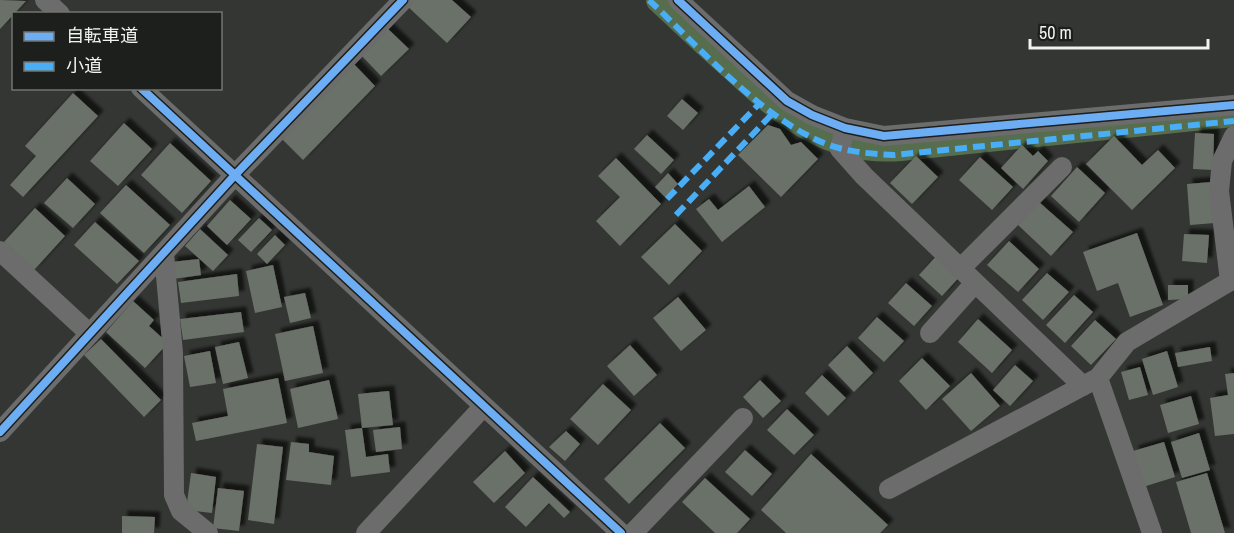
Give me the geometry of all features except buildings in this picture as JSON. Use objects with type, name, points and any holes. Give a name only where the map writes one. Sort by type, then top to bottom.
[{"type":"street","points":[[45,0],[58,12]]},
{"type":"street","points":[[0,432],[235,175],[403,0]]},
{"type":"street","points":[[678,0],[787,101],[845,128],[884,136],[1234,105]]},
{"type":"street","points":[[143,90],[621,533]]},
{"type":"street","points":[[845,128],[840,149],[864,176],[975,283],[1090,382],[1152,533]]},
{"type":"street","points":[[889,489],[1090,382],[1127,342],[1232,281],[1218,191],[1222,161],[1234,136]]},
{"type":"street","points":[[960,269],[1062,167]]},
{"type":"street","points":[[0,251],[90,334]]},
{"type":"street","points":[[164,254],[173,353],[174,495],[181,511],[208,533]]},
{"type":"street","points":[[930,333],[975,283]]},
{"type":"street","points":[[366,533],[484,406]]},
{"type":"street","points":[[633,533],[743,418]]},
{"type":"waterway","points":[[659,0],[789,116],[829,138],[851,145],[901,148],[1234,114]]},
{"type":"marked path","points":[[649,0],[714,63],[763,106],[788,124],[814,138],[846,150],[894,155],[1234,121]]},
{"type":"marked path","points":[[667,199],[760,103]]},
{"type":"marked path","points":[[676,215],[772,114]]},
{"type":"cycle path","points":[[0,432],[235,175],[403,0]]},
{"type":"cycle path","points":[[678,0],[787,101],[812,115],[845,128],[884,136],[1234,105]]},
{"type":"cycle path","points":[[143,90],[621,533]]}]
